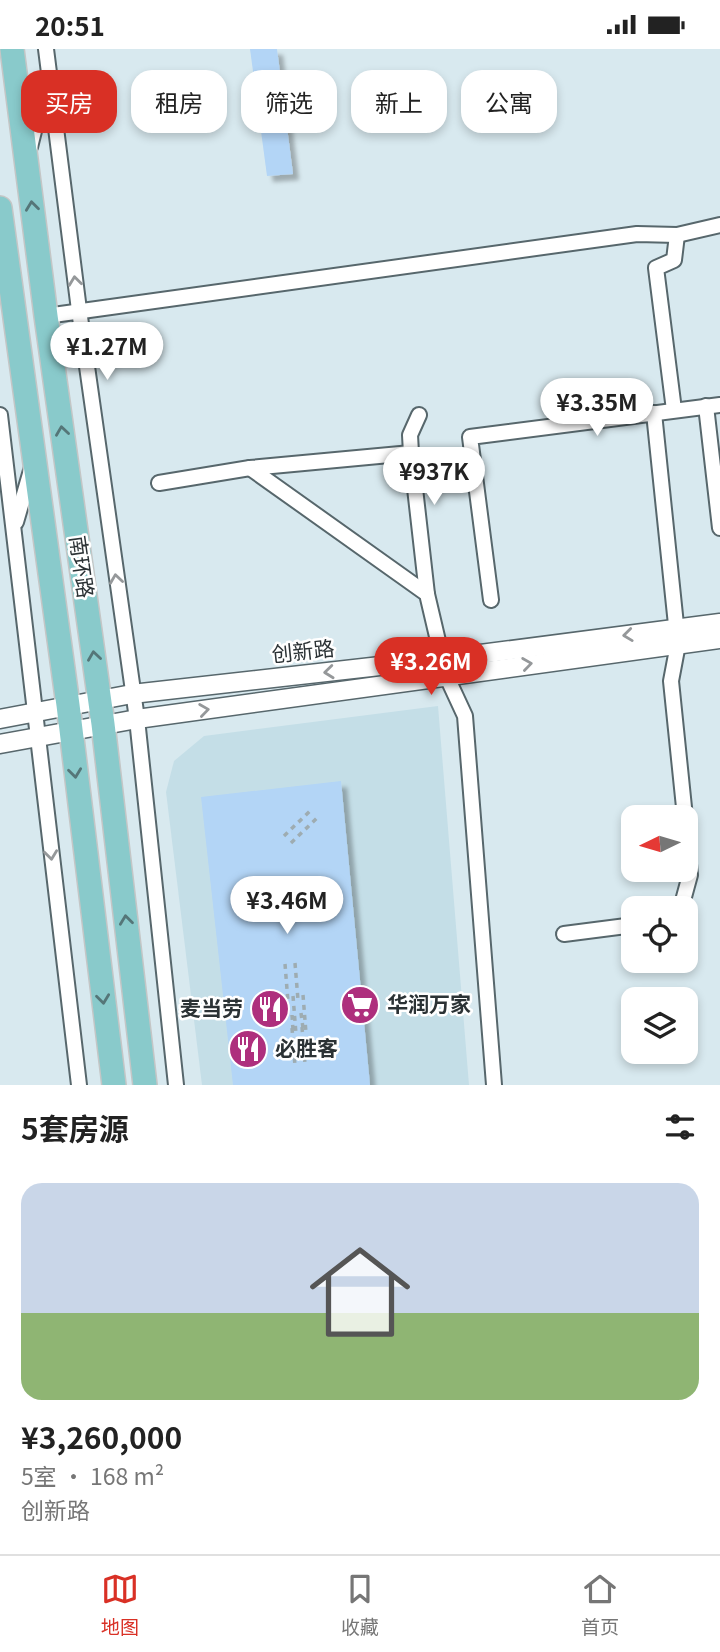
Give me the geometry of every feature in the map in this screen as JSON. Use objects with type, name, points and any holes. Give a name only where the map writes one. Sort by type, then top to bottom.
[{"type":"main road","name":"南环路","points":[[12,49],[46,316],[100,698],[145,1085]]},
{"type":"main road","name":"南环路","points":[[0,208],[68,705],[114,1085]]},
{"type":"street","points":[[46,49],[48,70]]},
{"type":"street","points":[[26,162],[33,133]]},
{"type":"street","points":[[56,133],[137,719],[175,1083]]},
{"type":"street","points":[[46,316],[637,234],[677,235],[720,225]]},
{"type":"street","points":[[674,410],[656,268],[674,260],[677,235]]},
{"type":"street","points":[[491,600],[470,437],[713,406],[720,528]]},
{"type":"street","points":[[654,413],[677,636],[671,681],[684,805]]},
{"type":"street","points":[[0,415],[79,1085]]},
{"type":"street","points":[[419,415],[410,435],[427,594],[444,667],[465,716],[494,1085]]},
{"type":"street","points":[[159,483],[250,468],[411,453]]},
{"type":"street","points":[[13,530],[34,461]]},
{"type":"street","points":[[250,468],[427,594]]},
{"type":"street","name":"创新路","points":[[0,744],[37,739],[103,724],[444,667],[677,636],[720,623]]},
{"type":"street","name":"创新路","points":[[677,636],[720,639]]},
{"type":"street","name":"创新路","points":[[0,719],[132,694],[444,667]]},
{"type":"street","points":[[564,934],[621,927]]},
{"type":"path","points":[[284,836],[311,810]]},
{"type":"path","points":[[291,843],[318,817]]},
{"type":"path","points":[[295,963],[298,1000]]},
{"type":"path","points":[[285,964],[288,1002]]},
{"type":"path","points":[[303,995],[306,1033]]},
{"type":"path","points":[[293,996],[296,1034]]},
{"type":"path","points":[[302,1013],[305,1051]]},
{"type":"path","points":[[292,1014],[295,1052]]},
{"type":"path","points":[[302,1027],[305,1064]]},
{"type":"path","points":[[292,1028],[295,1066]]},
{"type":"shaded area","points":[[438,706],[469,1085],[202,1085],[166,792],[174,761],[204,736]]},
{"type":"building","points":[[250,49],[277,49],[280,70],[253,70]]},
{"type":"building","points":[[261,133],[288,133],[293,174],[267,176]]},
{"type":"building","points":[[341,781],[370,1085],[233,1085],[201,797]]},
{"type":"place","name":"华润万家","points":[[360,1005]]},
{"type":"place","name":"麦当劳","points":[[270,1009]]},
{"type":"place","name":"必胜客","points":[[248,1049]]}]
